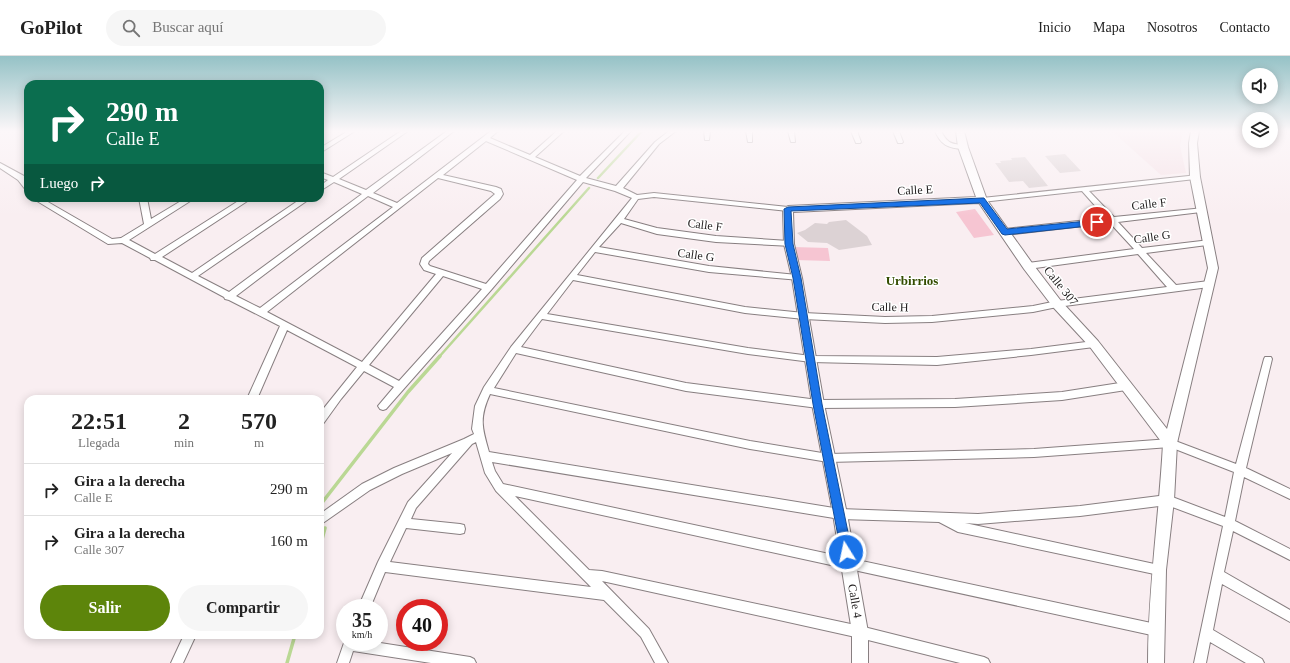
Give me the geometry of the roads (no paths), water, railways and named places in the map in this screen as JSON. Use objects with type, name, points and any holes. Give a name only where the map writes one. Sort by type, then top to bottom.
[{"type":"street","points":[[324,187],[365,159]]},
{"type":"street","points":[[228,297],[413,159]]},
{"type":"street","points":[[260,313],[458,159]]},
{"type":"street","points":[[533,159],[581,179],[618,188],[636,197],[619,220],[593,249],[514,350],[487,390],[477,418],[477,429],[490,473],[500,488],[645,633],[662,663]]},
{"type":"street","points":[[383,406],[488,288],[581,179],[600,159]]},
{"type":"street","points":[[618,188],[642,159]]},
{"type":"street","name":"Calle 307","points":[[967,159],[982,200],[1028,266],[1057,304],[1094,344],[1170,443]]},
{"type":"street","points":[[1156,663],[1159,570],[1167,500],[1170,443],[1213,268],[1195,177],[1194,159]]},
{"type":"street","points":[[0,165],[21,178],[24,182]]},
{"type":"street","points":[[324,176],[398,206]]},
{"type":"street","points":[[437,176],[493,188],[497,190],[499,194],[425,260],[424,264],[427,268],[488,288]]},
{"type":"street","name":"Calle E","points":[[636,197],[654,195],[788,209],[982,200],[1195,177]]},
{"type":"street","points":[[1084,189],[1173,288]]},
{"type":"street","points":[[43,202],[110,242],[123,240],[184,202]]},
{"type":"street","points":[[144,202],[148,224]]},
{"type":"street","points":[[154,258],[242,202]]},
{"type":"street","points":[[191,277],[301,202]]},
{"type":"street","name":"Calle 4","points":[[788,209],[789,244],[804,316],[818,404],[840,514],[860,632],[860,663]]},
{"type":"street","name":"Calle F","points":[[1005,232],[1201,210]]},
{"type":"street","name":"Calle F","points":[[619,220],[657,231],[716,239],[789,244]]},
{"type":"street","points":[[123,240],[154,258],[400,386]]},
{"type":"street","name":"Calle G","points":[[1028,266],[1207,242]]},
{"type":"street","name":"Calle G","points":[[593,249],[709,269],[797,278]]},
{"type":"street","points":[[324,415],[338,396],[441,272]]},
{"type":"street","name":"Calle H","points":[[572,277],[745,310],[804,316],[885,320],[932,319],[1033,309],[1057,304],[1209,284]]},
{"type":"street","points":[[541,316],[748,351],[811,360],[937,361],[1094,344]]},
{"type":"street","points":[[254,395],[284,326]]},
{"type":"street","points":[[514,350],[686,387],[818,404],[963,402],[1062,396],[1126,386]]},
{"type":"street","points":[[1200,663],[1240,470],[1268,359]]},
{"type":"street","points":[[487,390],[750,445],[828,458],[1034,453],[1170,443],[1240,470],[1290,494]]},
{"type":"street","points":[[324,517],[366,487],[398,471],[479,436]]},
{"type":"street","points":[[368,599],[382,566],[412,505],[469,441]]},
{"type":"street","points":[[484,456],[840,514],[978,519],[1080,511],[1167,500],[1229,523],[1290,555]]},
{"type":"street","points":[[500,488],[1156,630]]},
{"type":"street","points":[[938,518],[958,527],[1159,570]]},
{"type":"street","points":[[403,523],[460,529]]},
{"type":"street","points":[[382,566],[605,594]]},
{"type":"street","points":[[588,575],[602,576],[860,632],[984,663]]},
{"type":"street","points":[[1218,575],[1290,616]]},
{"type":"street","points":[[1206,633],[1258,663]]},
{"type":"street","points":[[178,663],[188,639]]},
{"type":"street","points":[[388,649],[470,663]]},
{"type":"street","points":[[343,663],[347,651]]},
{"type":"waterway","points":[[598,178],[615,159]]},
{"type":"waterway","points":[[439,357],[589,188]]},
{"type":"waterway","points":[[324,500],[408,392],[440,356]]},
{"type":"waterway","points":[[287,663],[294,639]]},
{"type":"district","name":"Urbirrios","points":[[912,280]]}]
